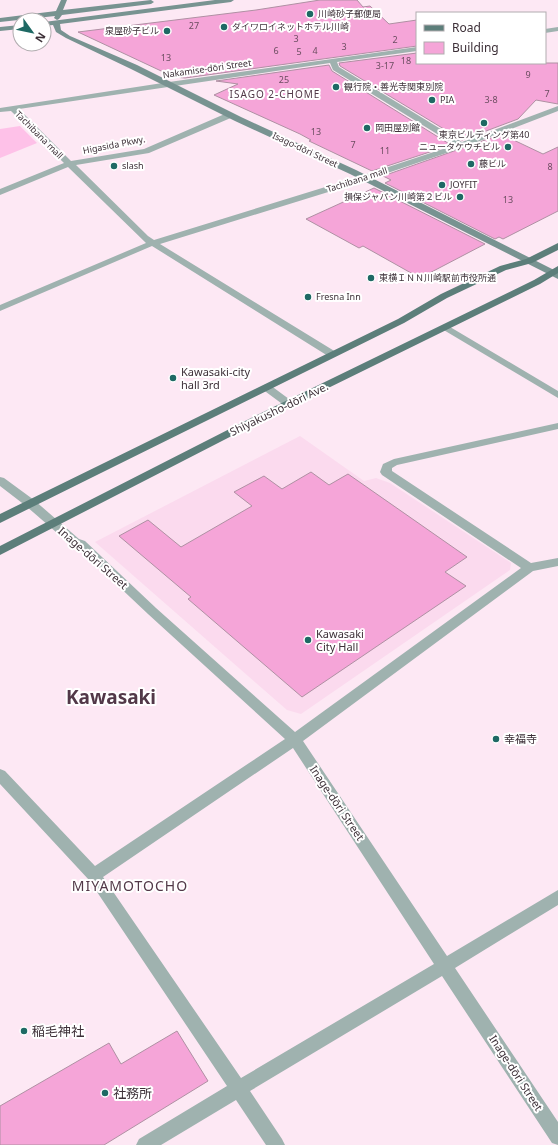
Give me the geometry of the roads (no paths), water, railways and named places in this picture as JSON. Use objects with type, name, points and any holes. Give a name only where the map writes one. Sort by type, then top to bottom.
[{"type":"main road","points":[[0,519],[401,321],[444,296],[491,273],[529,261],[558,246]]},
{"type":"main road","name":"Shiyakusho-dōri Ave.","points":[[0,551],[289,404],[555,272]]},
{"type":"street","points":[[56,22],[64,0]]},
{"type":"street","points":[[52,23],[231,0]]},
{"type":"street","points":[[0,20],[156,1]]},
{"type":"street","name":"Isago-dōri Street","points":[[56,22],[58,31],[72,39],[170,84],[230,115],[364,178],[529,261],[555,272]]},
{"type":"street","points":[[0,29],[12,28]]},
{"type":"street","points":[[546,31],[558,29]]},
{"type":"street","name":"Nakamise-dōri Street","points":[[0,110],[416,49]]},
{"type":"street","points":[[333,61],[336,68],[461,145]]},
{"type":"street","name":"Tachibana mall","points":[[13,108],[68,164],[145,238],[332,354]]},
{"type":"street","name":"Tachibana mall","points":[[0,308],[153,243],[364,178],[461,145],[558,108]]},
{"type":"street","name":"Higasida Pkwy.","points":[[0,192],[68,164],[146,151],[230,115]]},
{"type":"street","points":[[446,327],[558,395]]},
{"type":"street","points":[[266,387],[289,404]]},
{"type":"street","points":[[529,568],[386,472],[387,466],[394,462],[558,426]]},
{"type":"street","name":"Inage-dōri Street","points":[[0,481],[30,503],[74,542],[81,544],[152,611],[295,740],[558,1136]]},
{"type":"street","points":[[94,875],[295,740],[529,568],[558,562]]},
{"type":"street","points":[[0,775],[94,875],[276,1145]]},
{"type":"street","points":[[145,1145],[446,966],[558,897]]},
{"type":"place","name":"川崎砂子郵便局","points":[[310,14]]},
{"type":"place","name":"ダイワロイネットホテル川崎","points":[[224,27]]},
{"type":"place","name":"泉屋砂子ビル","points":[[167,31]]},
{"type":"place","name":"観行院・善光寺関東別院","points":[[336,87]]},
{"type":"place","name":"PIA","points":[[432,100]]},
{"type":"place","name":"東京ビルディング第40","points":[[484,123]]},
{"type":"place","name":"岡田屋別館","points":[[367,128]]},
{"type":"place","name":"ニュータケウチビル","points":[[508,147]]},
{"type":"place","name":"藤ビル","points":[[471,164]]},
{"type":"place","name":"slash","points":[[114,166]]},
{"type":"place","name":"JOYFIT","points":[[442,185]]},
{"type":"place","name":"損保ジャパン川崎第２ビル","points":[[460,197]]},
{"type":"place","name":"東横ＩＮＮ川崎駅前市役所通","points":[[371,278]]},
{"type":"place","name":"Fresna Inn","points":[[308,297]]},
{"type":"place","name":"Kawasaki-city hall 3rd","points":[[173,378]]},
{"type":"place","name":"Kawasaki City Hall","points":[[308,640]]},
{"type":"place","name":"幸福寺","points":[[496,739]]},
{"type":"place","name":"稲毛神社","points":[[24,1031]]},
{"type":"place","name":"社務所","points":[[105,1093]]},
{"type":"district","name":"ISAGO 2-CHOME","points":[[275,94]]},
{"type":"district","name":"Kawasaki","points":[[111,697]]},
{"type":"district","name":"MIYAMOTOCHO","points":[[130,886]]}]
